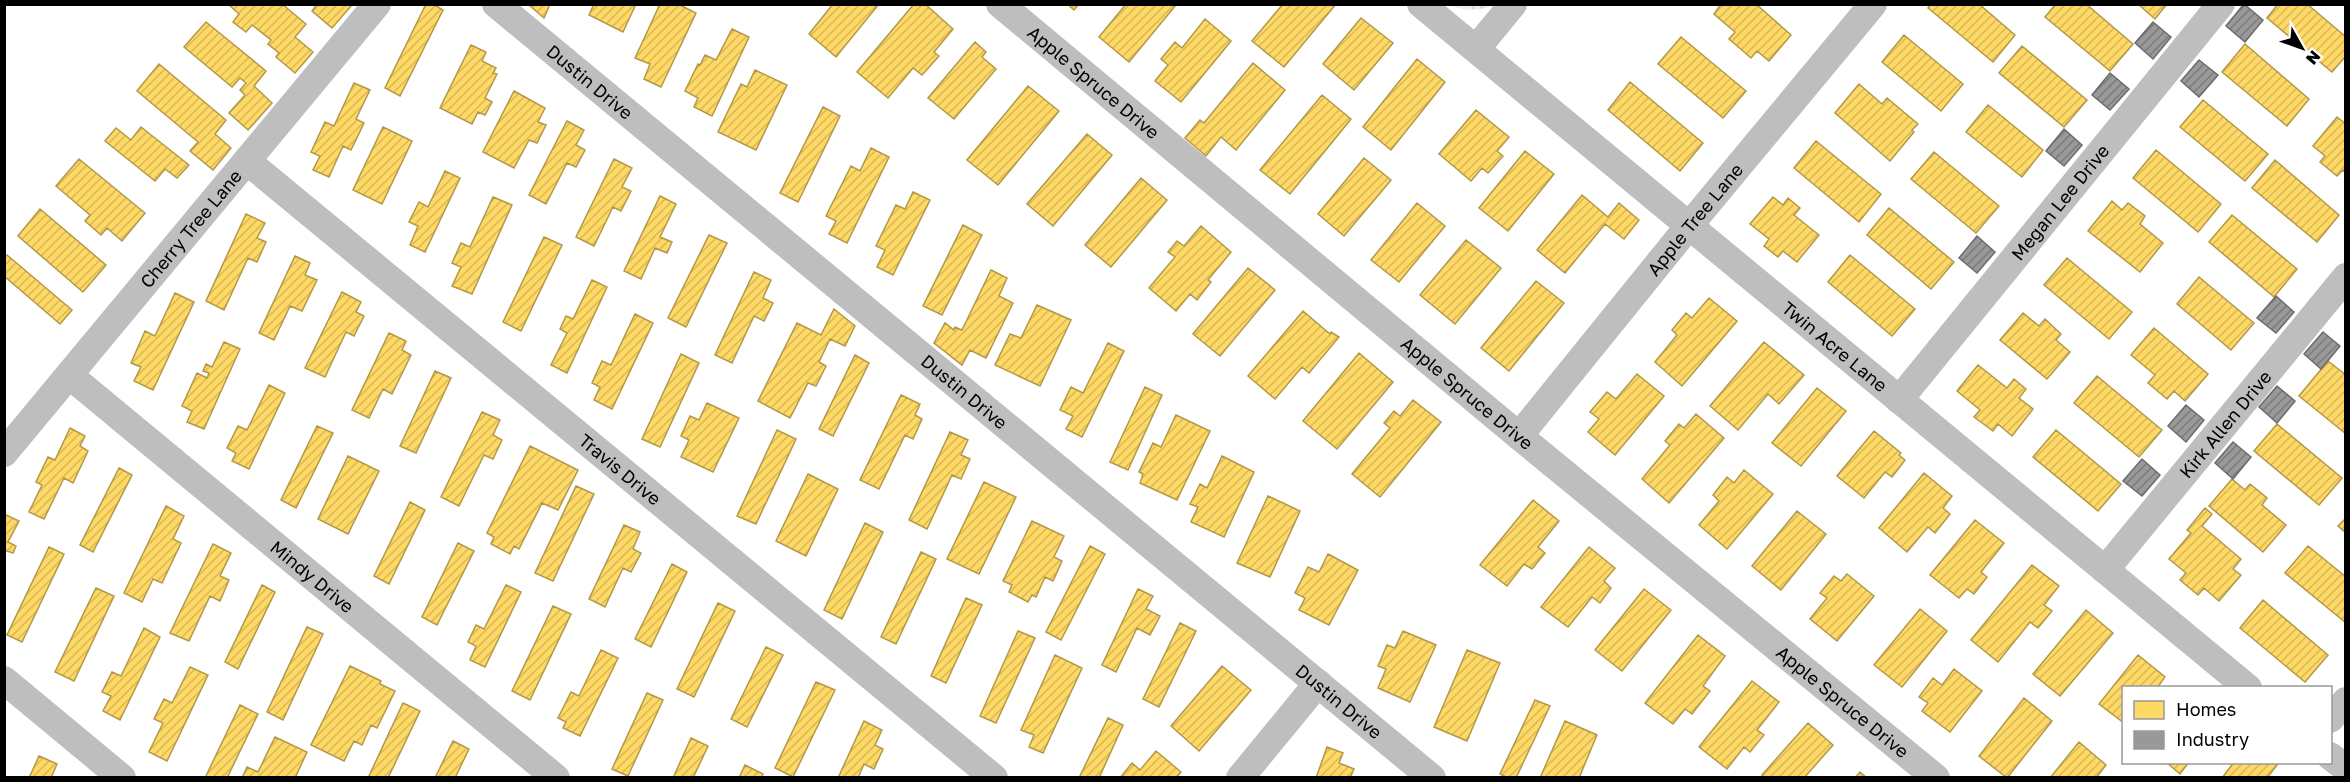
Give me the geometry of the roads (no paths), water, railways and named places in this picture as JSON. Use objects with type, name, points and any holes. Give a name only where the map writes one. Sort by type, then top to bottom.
[{"type":"street","name":"Cherry Tree Lane","points":[[4,453],[377,4]]},
{"type":"street","name":"Dustin Drive","points":[[496,4],[1432,777]]},
{"type":"street","name":"Apple Spruce Drive","points":[[1000,4],[1519,436],[1936,777]]},
{"type":"street","name":"Twin Acre Lane","points":[[1421,4],[1688,227],[2247,686]]},
{"type":"street","points":[[1476,49],[1513,4]]},
{"type":"street","name":"Apple Tree Lane","points":[[1519,436],[1873,4]]},
{"type":"street","name":"Megan Lee Drive","points":[[1899,400],[2221,4]]},
{"type":"street","name":"Travis Drive","points":[[247,161],[994,777]]},
{"type":"street","name":"Kirk Allen Drive","points":[[2105,570],[2346,278]]},
{"type":"street","name":"Mindy Drive","points":[[69,375],[556,777]]},
{"type":"street","points":[[4,680],[122,777]]},
{"type":"street","points":[[1240,777],[1318,683]]},
{"type":"street","points":[[2332,718],[2346,701]]},
{"type":"street","points":[[2332,757],[2346,768]]}]
